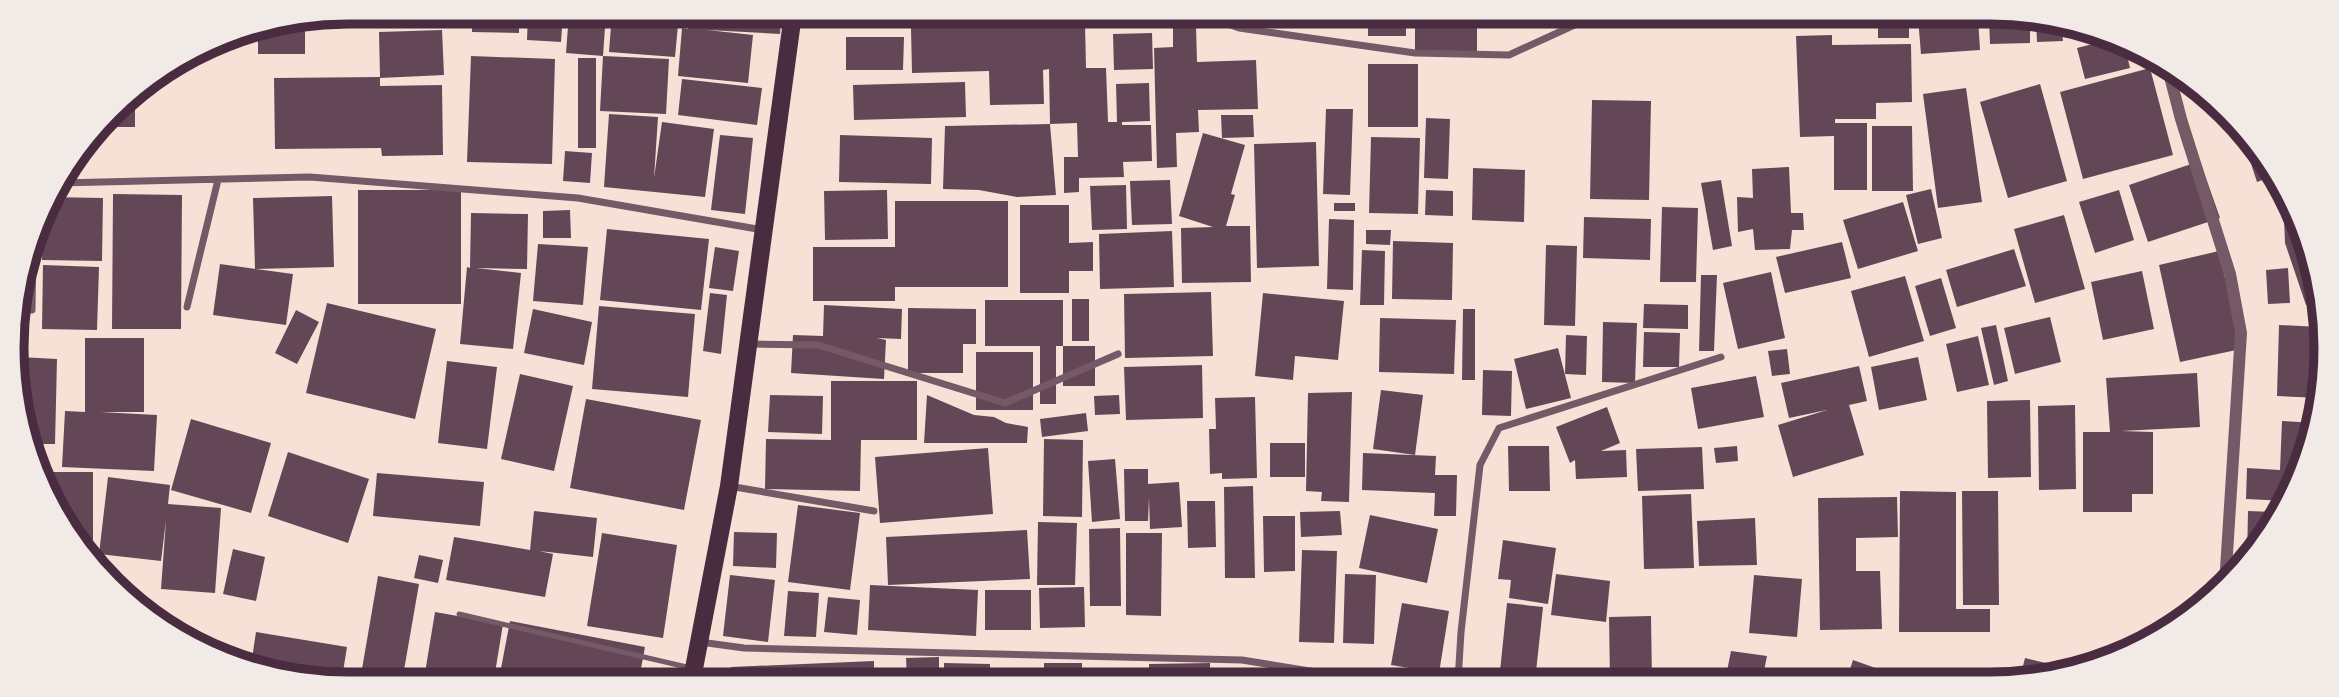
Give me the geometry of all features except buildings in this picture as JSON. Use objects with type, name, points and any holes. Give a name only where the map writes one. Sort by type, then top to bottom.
[{"type":"main road","points":[[693,672],[729,486],[792,24]]},
{"type":"street","points":[[1228,24],[1239,28],[1415,53],[1509,55],[1577,24]]},
{"type":"street","points":[[2171,79],[2230,274],[2241,333],[2226,571]]},
{"type":"street","points":[[70,183],[310,177],[578,198],[763,230]]},
{"type":"street","points":[[187,307],[218,180]]},
{"type":"street","points":[[32,279],[32,310]]},
{"type":"street","points":[[749,344],[818,345],[1005,403],[1118,354]]},
{"type":"street","points":[[1459,672],[1480,465],[1499,428],[1721,358]]},
{"type":"street","points":[[729,486],[874,511]]},
{"type":"street","points":[[699,642],[744,648],[1242,660],[1316,672]]},
{"type":"lane","points":[[458,614],[685,672]]}]
